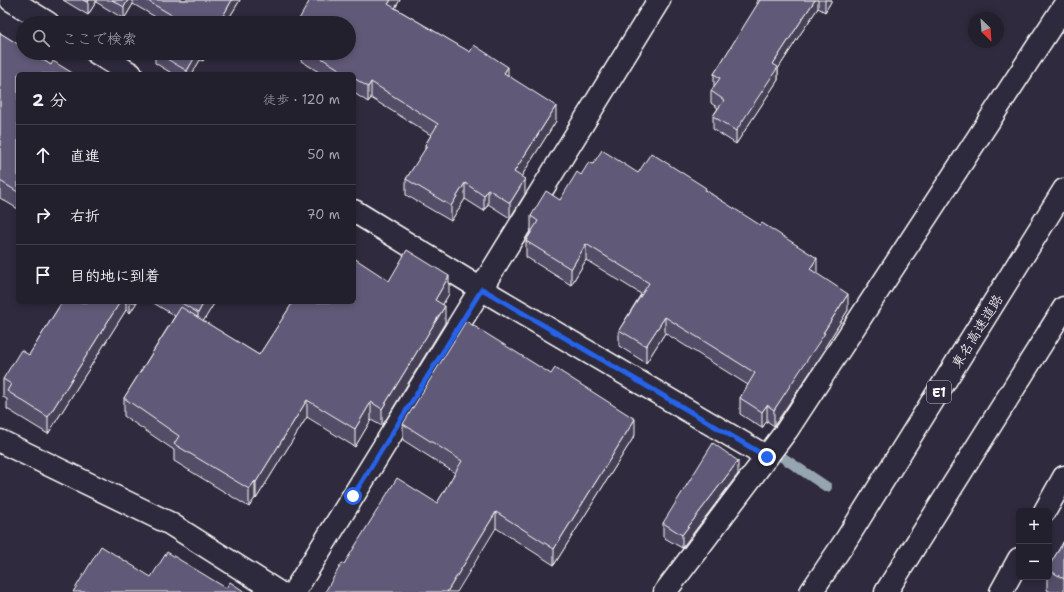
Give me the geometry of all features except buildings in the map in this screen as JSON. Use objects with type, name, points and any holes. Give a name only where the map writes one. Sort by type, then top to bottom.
[{"type":"main road","points":[[11,0],[37,16]]},
{"type":"main road","points":[[294,592],[659,0]]},
{"type":"main road","points":[[665,592],[787,430],[1064,6]]},
{"type":"main road","points":[[108,60],[128,72]]},
{"type":"main road","name":"東名高速道路","points":[[811,592],[846,540],[1064,190]]},
{"type":"main road","points":[[356,211],[482,289],[767,457]]},
{"type":"main road","points":[[886,592],[1064,308]]},
{"type":"main road","points":[[0,441],[169,523],[278,592]]},
{"type":"main road","points":[[1048,508],[1064,477]]},
{"type":"main road","points":[[1001,592],[1016,564]]},
{"type":"waterway","points":[[782,457],[827,487]]},
{"type":"route","points":[[353,496],[482,289],[767,457]]}]
